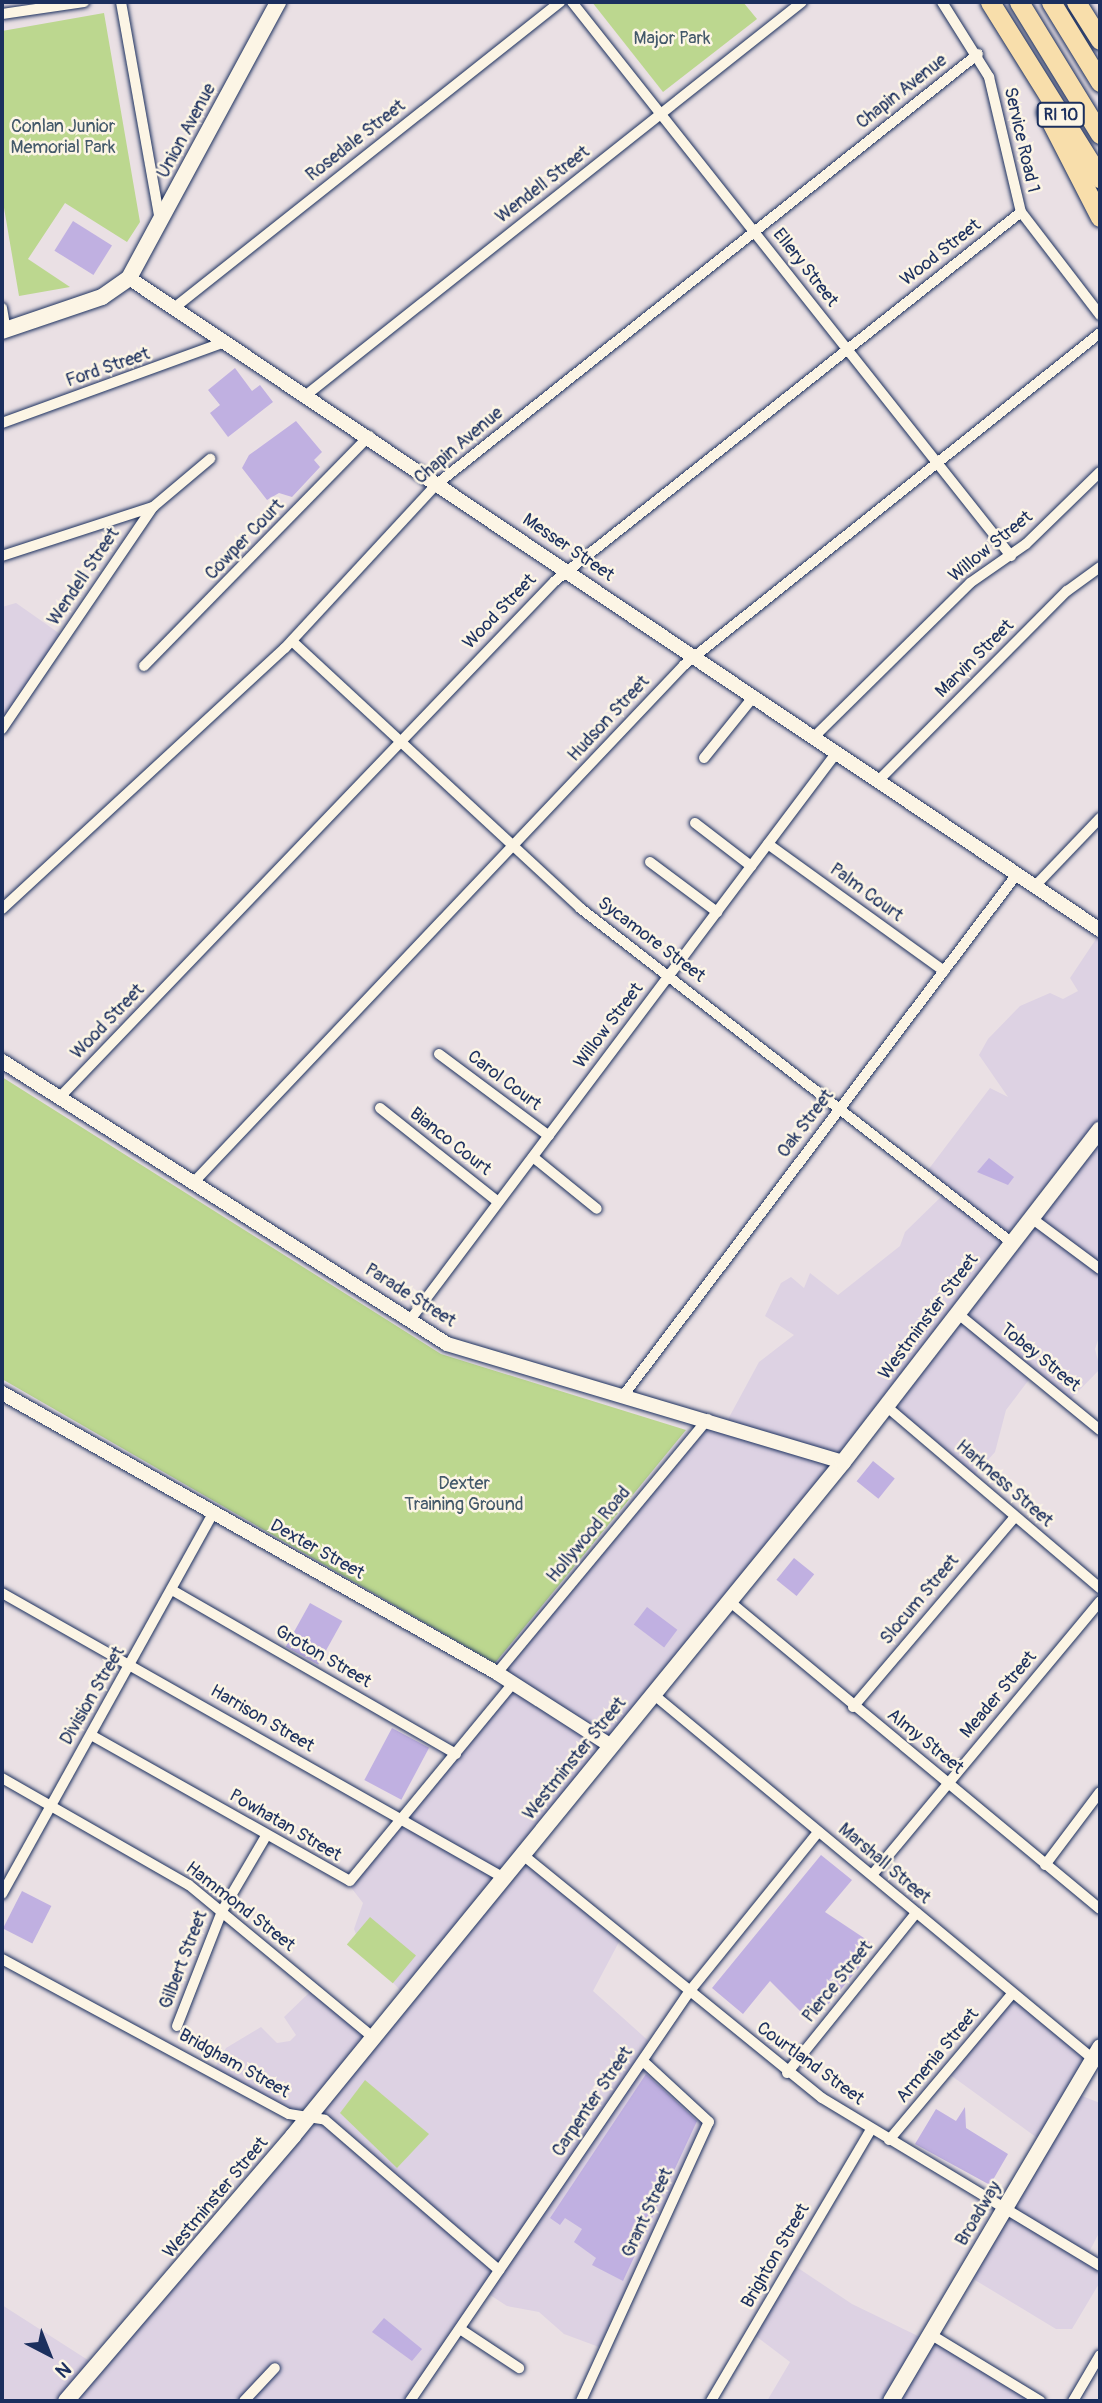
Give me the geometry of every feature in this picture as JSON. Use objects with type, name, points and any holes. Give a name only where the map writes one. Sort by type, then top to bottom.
[{"type":"highway","name":"RI 10","points":[[990,2],[1100,178]]},
{"type":"highway","points":[[1019,2],[1100,134]]},
{"type":"highway","name":"RI 10","points":[[1051,2],[1100,82]]},
{"type":"highway","points":[[1076,2],[1100,40]]},
{"type":"highway","points":[[1022,52],[1100,217]]},
{"type":"main road","name":"Union Avenue","points":[[129,278],[278,2]]},
{"type":"main road","points":[[4,330],[102,297],[129,278]]},
{"type":"main road","name":"Westminster Street","points":[[72,2399],[373,2038],[844,1462],[1030,1217],[1100,1130]]},
{"type":"main road","name":"Broadway","points":[[891,2401],[1097,2053]]},
{"type":"street","points":[[2,14],[84,2]]},
{"type":"street","points":[[121,2],[160,221]]},
{"type":"street","name":"Rosedale Street","points":[[174,308],[560,2]]},
{"type":"street","name":"Ellery Street","points":[[572,2],[1011,556]]},
{"type":"street","name":"Wendell Street","points":[[305,396],[802,2]]},
{"type":"street","name":"Service Road 1","points":[[942,2],[978,54],[1021,212],[1100,315]]},
{"type":"street","name":"Chapin Avenue","points":[[2,909],[292,641],[437,484],[978,54]]},
{"type":"street","name":"Wood Street","points":[[59,1098],[397,743],[567,571],[1021,212]]},
{"type":"street","name":"Messer Street","points":[[129,278],[369,436],[1100,930]]},
{"type":"street","points":[[2,308],[4,330]]},
{"type":"street","name":"Hudson Street","points":[[193,1183],[514,848],[693,656],[1100,333]]},
{"type":"street","name":"Ford Street","points":[[2,423],[225,342]]},
{"type":"street","name":"Cowper Court","points":[[144,666],[369,436]]},
{"type":"street","name":"Wendell Street","points":[[2,729],[153,507],[210,459]]},
{"type":"street","name":"Willow Street","points":[[814,737],[970,583],[1011,556],[1100,472]]},
{"type":"street","points":[[2,556],[153,507]]},
{"type":"street","name":"Marvin Street","points":[[878,780],[1073,586],[1100,567]]},
{"type":"street","name":"Sycamore Street","points":[[292,641],[397,743],[514,848],[669,975],[1012,1242]]},
{"type":"street","points":[[704,758],[754,696]]},
{"type":"street","name":"Willow Street","points":[[410,1320],[837,752]]},
{"type":"street","points":[[1035,886],[1100,818]]},
{"type":"street","points":[[695,823],[751,866]]},
{"type":"street","name":"Palm Court","points":[[768,844],[944,971]]},
{"type":"street","points":[[650,862],[717,912]]},
{"type":"street","name":"Oak Street","points":[[624,1396],[1017,874]]},
{"type":"street","name":"Carol Court","points":[[439,1054],[549,1136]]},
{"type":"street","name":"Parade Street","points":[[2,1061],[447,1344],[708,1419],[844,1462]]},
{"type":"street","name":"Bianco Court","points":[[380,1108],[498,1202]]},
{"type":"street","points":[[533,1157],[597,1209]]},
{"type":"street","points":[[1030,1217],[1100,1269]]},
{"type":"street","name":"Tobey Street","points":[[957,1313],[1100,1430]]},
{"type":"street","name":"Dexter Street","points":[[2,1392],[497,1673],[611,1745]]},
{"type":"street","name":"Harkness Street","points":[[886,1406],[1014,1518],[1100,1588]]},
{"type":"street","name":"Hollywood Road","points":[[497,1673],[708,1419]]},
{"type":"street","name":"Division Street","points":[[2,1894],[213,1514]]},
{"type":"street","name":"Slocum Street","points":[[853,1707],[1014,1518]]},
{"type":"street","name":"Groton Street","points":[[172,1590],[456,1754]]},
{"type":"street","name":"Harrison Street","points":[[2,1593],[132,1664],[504,1878]]},
{"type":"street","name":"Almy Street","points":[[729,1601],[853,1707],[1100,1909]]},
{"type":"street","name":"Meader Street","points":[[872,1875],[1100,1601]]},
{"type":"street","name":"Powhatan Street","points":[[91,1735],[350,1881],[513,1683]]},
{"type":"street","name":"Marshall Street","points":[[653,1694],[1013,1994],[1097,2053]]},
{"type":"street","name":"Hammond Street","points":[[2,1778],[222,1911],[373,2038]]},
{"type":"street","points":[[1045,1865],[1100,1792]]},
{"type":"street","name":"Carpenter Street","points":[[410,2401],[689,1992],[818,1832]]},
{"type":"street","name":"Gilbert Street","points":[[177,2026],[222,1911],[266,1836]]},
{"type":"street","name":"Courtland Street","points":[[523,1855],[787,2073],[889,2140],[1100,2266]]},
{"type":"street","name":"Pierce Street","points":[[787,2073],[916,1913]]},
{"type":"street","name":"Bridgham Street","points":[[2,1959],[307,2118],[325,2120],[499,2270]]},
{"type":"street","name":"Armenia Street","points":[[889,2140],[1013,1994]]},
{"type":"street","name":"Grant Street","points":[[580,2401],[709,2122],[643,2061]]},
{"type":"street","name":"Brighton Street","points":[[710,2401],[872,2129]]},
{"type":"street","points":[[460,2329],[519,2368]]},
{"type":"street","points":[[930,2334],[1040,2401]]},
{"type":"street","points":[[1073,2401],[1100,2355]]},
{"type":"street","points":[[244,2401],[275,2368]]},
{"type":"shaded area","points":[[16,603],[63,636],[2,730],[2,607]]},
{"type":"shaded area","points":[[1100,933],[1100,1334],[1095,1349],[1100,1369],[1067,1403],[1031,1377],[1006,1410],[995,1452],[971,1479],[885,1408],[524,1857],[620,1940],[593,1991],[652,2044],[640,2061],[707,2115],[599,2347],[564,2334],[539,2312],[507,2306],[484,2291],[407,2401],[2,2401],[2,2305],[91,2362],[298,2121],[214,2070],[226,2048],[261,2027],[277,2043],[290,2041],[296,2035],[284,2017],[312,1990],[366,2034],[402,1992],[364,1953],[354,1929],[363,1903],[346,1881],[506,1686],[491,1670],[702,1419],[726,1423],[759,1362],[794,1335],[765,1316],[781,1283],[791,1277],[804,1288],[810,1273],[838,1295],[900,1246],[905,1232],[944,1194],[925,1174],[990,1088],[1008,1097],[979,1055],[988,1039],[1020,1006],[1050,993],[1063,999],[1078,991],[1070,978]]},
{"type":"shaded area","points":[[1011,1997],[1087,2056],[1072,2092],[1100,2103],[1100,2231],[1087,2256],[1100,2268],[1100,2282],[1072,2329],[1056,2329],[965,2274],[1040,2140],[949,2074]]},
{"type":"shaded area","points":[[795,2266],[852,2304],[922,2338],[929,2335],[1039,2401],[767,2401],[790,2362],[752,2333]]},
{"type":"green space","name":"Major Park","points":[[592,2],[743,2],[757,19],[663,92]]},
{"type":"green space","name":"Conlan Junior Memorial Park","points":[[104,13],[140,222],[127,242],[65,203],[28,259],[70,287],[19,296],[2,196],[2,31]]},
{"type":"green space","name":"Dexter Training Ground","points":[[2,1077],[441,1354],[686,1430],[495,1663],[2,1379]]},
{"type":"green space","points":[[370,1917],[416,1956],[393,1983],[347,1945]]},
{"type":"green space","points":[[365,2080],[429,2134],[397,2168],[340,2113]]},
{"type":"building","points":[[73,221],[112,245],[93,275],[54,251]]},
{"type":"building","points":[[235,368],[252,391],[260,385],[273,402],[228,437],[210,413],[220,405],[208,390]]},
{"type":"building","points":[[296,421],[322,452],[314,460],[320,467],[292,497],[279,493],[267,500],[242,468],[249,455]]},
{"type":"building","points":[[989,1158],[1014,1177],[1008,1185],[977,1172]]},
{"type":"building","points":[[873,1461],[895,1479],[878,1499],[857,1481]]},
{"type":"building","points":[[794,1558],[814,1574],[797,1596],[776,1580]]},
{"type":"building","points":[[310,1603],[342,1621],[318,1665],[286,1647]]},
{"type":"building","points":[[647,1607],[677,1630],[664,1647],[634,1625]]},
{"type":"building","points":[[392,1728],[429,1748],[401,1800],[364,1780]]},
{"type":"building","points":[[821,1855],[852,1880],[825,1912],[870,1942],[857,1958],[863,1963],[826,2007],[820,2003],[807,2018],[770,1981],[743,2014],[712,1988]]},
{"type":"building","points":[[22,1891],[51,1906],[32,1943],[3,1928]]},
{"type":"building","points":[[646,2074],[697,2121],[623,2281],[592,2265],[596,2258],[574,2242],[582,2229],[565,2218],[560,2225],[550,2218]]},
{"type":"building","points":[[965,2107],[966,2128],[1008,2154],[990,2185],[915,2144],[936,2109],[956,2121]]},
{"type":"building","points":[[384,2318],[422,2349],[412,2361],[372,2332]]}]
